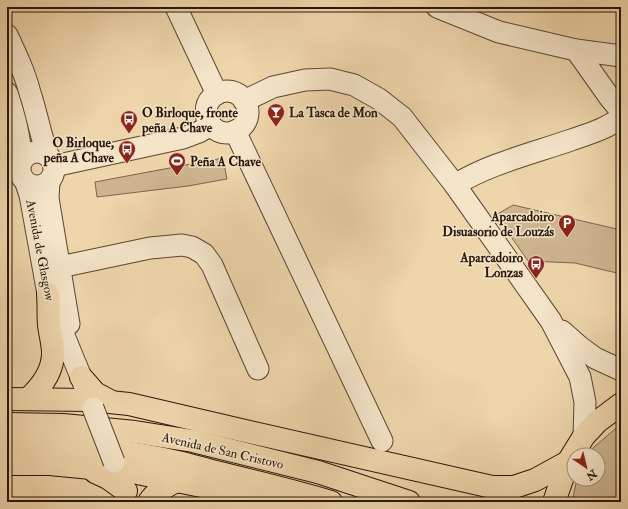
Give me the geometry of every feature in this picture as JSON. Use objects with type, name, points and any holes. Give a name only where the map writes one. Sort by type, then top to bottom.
[{"type":"main road","points":[[29,398],[49,374],[52,364],[53,352],[49,326],[48,294]]},
{"type":"main road","points":[[78,369],[94,393],[98,403]]},
{"type":"main road","points":[[7,399],[29,398],[148,407],[232,428],[492,487],[514,487],[535,480],[566,463]]},
{"type":"main road","points":[[577,447],[584,436],[597,422],[621,404]]},
{"type":"main road","name":"Avenida de San Cristovo","points":[[7,424],[70,426],[135,432],[193,441],[318,472],[409,502]]},
{"type":"main road","name":"Avenida de San Cristovo","points":[[7,446],[43,445],[96,449],[182,463],[332,502]]},
{"type":"main road","points":[[7,464],[50,464],[83,467],[116,466],[231,492],[263,502]]},
{"type":"main road","points":[[83,467],[108,478],[128,496]]},
{"type":"main road","points":[[554,502],[566,468]]},
{"type":"main road","points":[[149,502],[160,490],[178,480]]},
{"type":"street","points":[[176,7],[217,94]]},
{"type":"street","points":[[437,7],[499,32],[576,50],[621,56]]},
{"type":"street","name":"Avenida de Glasgow","points":[[7,35],[26,78],[36,110],[50,168],[48,198],[78,369]]},
{"type":"street","points":[[576,50],[621,111]]},
{"type":"street","points":[[244,101],[273,87],[306,80],[330,79],[354,85],[379,99],[402,117],[454,185],[551,321],[580,377],[585,402],[584,436]]},
{"type":"street","points":[[229,91],[240,96],[244,101],[247,106],[247,118],[244,124],[235,132],[222,132],[211,125],[206,114],[206,108],[212,98],[217,94],[229,91]]},
{"type":"street","points":[[7,93],[19,137],[21,150],[20,173],[26,183],[30,185],[40,186],[50,168],[183,138],[199,132],[211,125]]},
{"type":"street","points":[[454,185],[468,176],[488,168],[598,131],[621,117]]},
{"type":"street","points":[[235,132],[382,441]]},
{"type":"street","points":[[21,162],[24,157],[33,152],[38,152],[50,168]]},
{"type":"street","name":"Avenida de Glasgow","points":[[26,183],[30,195],[48,294],[78,369]]},
{"type":"street","points":[[60,266],[150,248],[182,245],[192,247],[204,254],[212,265],[258,369]]},
{"type":"street","points":[[551,321],[580,347],[595,358],[621,370]]},
{"type":"street","points":[[98,403],[116,466],[128,496]]},
{"type":"shaded area","name":"Peña A Chave","points":[[223,158],[227,179],[188,186],[97,197],[95,182]]},
{"type":"shaded area","points":[[513,205],[621,230],[621,274],[575,263],[528,261],[496,215]]},
{"type":"shaded area","points":[[621,424],[621,502],[572,502],[575,487],[606,487],[606,447],[594,447]]},
{"type":"place","name":"La Tasca de Mon","points":[[276,127]]},
{"type":"place","name":"O Birloque, fronte peña A Chave","points":[[129,134]]},
{"type":"place","name":"O Birloque, peña A Chave","points":[[127,164]]},
{"type":"place","name":"Peña A Chave","points":[[177,176]]},
{"type":"place","name":"Aparcadoiro Disuasorio de Louzás","points":[[567,238]]},
{"type":"place","name":"Aparcadoiro Lonzas","points":[[536,279]]}]
